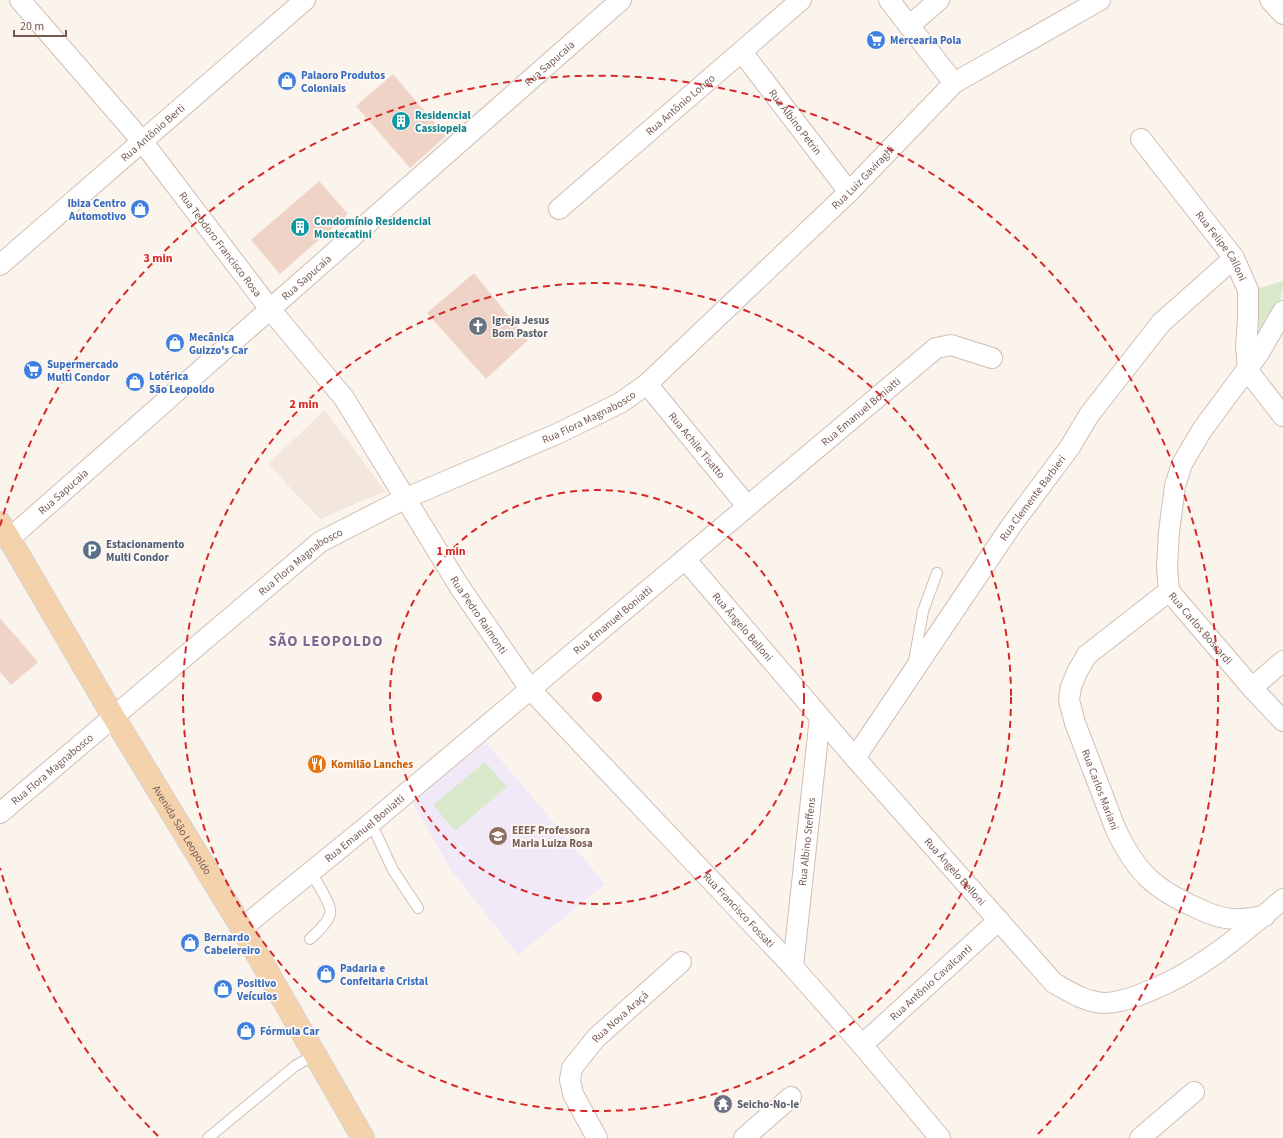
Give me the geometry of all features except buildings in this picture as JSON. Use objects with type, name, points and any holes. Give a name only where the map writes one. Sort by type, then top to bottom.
[{"type":"main road","name":"Avenida São Leopoldo","points":[[5,531],[113,716],[242,928],[363,1138]]},
{"type":"street","name":"Rua Teodoro Francisco Rosa","points":[[20,0],[142,140],[270,309],[344,398],[404,499]]},
{"type":"street","name":"Rua Antônio Berti","points":[[0,265],[142,140],[305,0]]},
{"type":"street","name":"Rua Sapucaia","points":[[5,531],[270,309],[621,0]]},
{"type":"street","name":"Rua Antônio Longo","points":[[559,209],[801,0]]},
{"type":"street","points":[[889,0],[954,83]]},
{"type":"street","points":[[909,26],[940,0]]},
{"type":"street","name":"Rua Luiz Gaviraghi","points":[[647,384],[849,192],[954,83],[1100,0]]},
{"type":"street","points":[[1270,0],[1283,14]]},
{"type":"street","name":"Rua Albino Petrin","points":[[742,52],[849,192]]},
{"type":"street","name":"Rua Felipe Calloni","points":[[1141,139],[1234,258],[1248,290],[1246,346],[1248,371]]},
{"type":"street","name":"Rua Clemente Barbieri","points":[[856,758],[912,671],[1010,526],[1070,447],[1089,415],[1161,323],[1234,258]]},
{"type":"street","name":"Rua Carlos Boscardi","points":[[1283,311],[1274,330],[1248,371],[1202,430],[1182,464],[1175,486],[1169,532],[1167,567],[1169,591],[1252,688],[1283,721]]},
{"type":"street","name":"Rua Emanuel Boniatti","points":[[242,928],[371,823],[936,348],[952,345],[992,358]]},
{"type":"street","points":[[1248,371],[1283,416]]},
{"type":"street","name":"Rua Flora Magnabosco","points":[[0,813],[320,542],[404,499],[560,432],[620,403],[647,384]]},
{"type":"street","name":"Rua Achile Tisatto","points":[[647,384],[747,506]]},
{"type":"street","name":"Rua Pedro Raimonti","points":[[404,499],[459,586],[530,689]]},
{"type":"street","name":"Rua Ângelo Belloni","points":[[685,559],[820,717],[1054,983],[1084,999],[1104,1003],[1120,1002],[1143,994],[1186,973],[1232,942],[1283,899]]},
{"type":"street","name":"Rua Carlos Mariani","points":[[1169,591],[1087,655],[1077,672],[1071,687],[1069,700],[1075,723],[1124,847],[1140,870],[1158,888],[1183,902],[1216,916],[1235,919],[1283,914]]},
{"type":"street","points":[[1252,688],[1283,661]]},
{"type":"street","name":"Rua Francisco Fossati","points":[[530,689],[792,967],[862,1045],[940,1138]]},
{"type":"street","name":"Rua Albino Steffens","points":[[792,967],[820,717]]},
{"type":"street","name":"Rua Antônio Cavalcanti","points":[[862,1045],[999,920]]},
{"type":"street","name":"Rua Nova Araçá","points":[[597,1138],[573,1094],[570,1080],[572,1068],[596,1038],[681,962]]},
{"type":"street","points":[[1140,1138],[1194,1092]]},
{"type":"street","points":[[744,1138],[791,1097]]},
{"type":"lane","points":[[912,671],[923,611],[937,573]]},
{"type":"lane","points":[[371,823],[393,870],[418,908]]},
{"type":"lane","points":[[310,872],[329,906],[331,913],[328,919],[310,939]]},
{"type":"lane","points":[[208,1138],[295,1066],[314,1055]]},
{"type":"shaded area","points":[[325,410],[385,491],[320,519],[268,464]]},
{"type":"shaded area","name":"EEEF Professora Maria Luiza Rosa","points":[[486,742],[605,884],[518,955],[452,871],[412,802]]},
{"type":"green space","points":[[1283,281],[1278,309],[1266,336],[1256,352],[1259,324],[1259,288]]},
{"type":"green space","points":[[485,762],[507,787],[455,831],[433,805]]},
{"type":"place","name":"Mercearia Pola","points":[[876,40]]},
{"type":"place","name":"Palaoro Produtos Coloniais","points":[[287,81]]},
{"type":"place","name":"Residencial Cassiopeia","points":[[401,121]]},
{"type":"place","name":"Ibiza Centro Automotivo","points":[[140,209]]},
{"type":"place","name":"Condomínio Residencial Montecatini","points":[[300,227]]},
{"type":"place","name":"Igreja Jesus Bom Pastor","points":[[478,326]]},
{"type":"place","name":"Mecânica Guizzo's Car","points":[[175,343]]},
{"type":"place","name":"Supermercado Multi Condor","points":[[33,370]]},
{"type":"place","name":"Lotérica São Leopoldo","points":[[135,382]]},
{"type":"place","name":"Estacionamento Multi Condor","points":[[92,550]]},
{"type":"place","name":"Komilão Lanches","points":[[317,764]]},
{"type":"place","name":"EEEF Professora Maria Luiza Rosa","points":[[498,836]]},
{"type":"place","name":"Bernardo Cabelereiro","points":[[190,943]]},
{"type":"place","name":"Padaria e Confeitaria Cristal","points":[[326,974]]},
{"type":"place","name":"Positivo Veículos","points":[[223,989]]},
{"type":"place","name":"Fórmula Car","points":[[246,1031]]},
{"type":"place","name":"Seicho-No-Ie","points":[[723,1104]]},
{"type":"district","name":"SÃO LEOPOLDO","points":[[326,641]]}]
